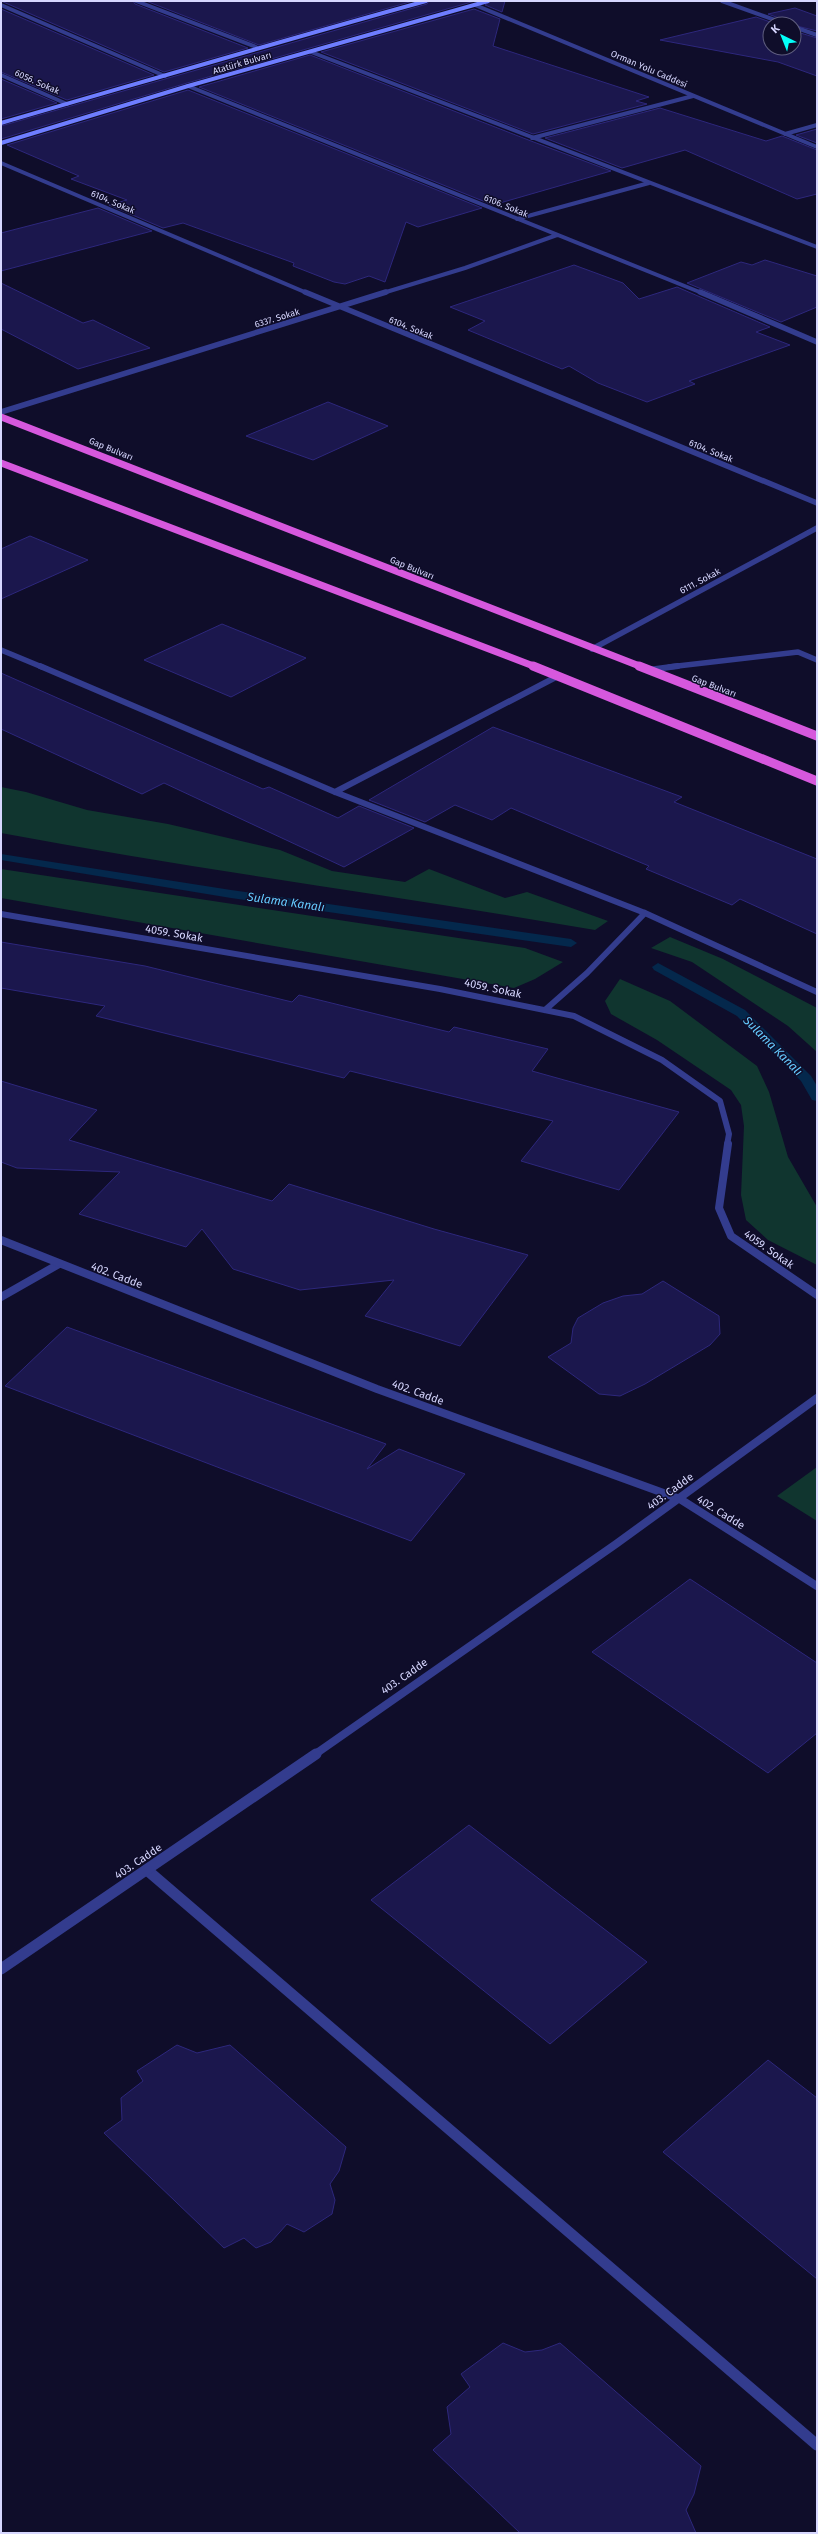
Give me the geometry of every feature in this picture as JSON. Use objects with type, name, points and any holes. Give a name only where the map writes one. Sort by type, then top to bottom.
[{"type":"highway","name":"Gap Bulvarı","points":[[1,416],[646,671],[817,736]]},
{"type":"highway","points":[[1,463],[558,676],[817,781]]},
{"type":"main road","name":"Atatürk Bulvarı","points":[[1,123],[165,76],[256,47],[426,1]]},
{"type":"main road","name":"Atatürk Bulvarı","points":[[1,143],[188,86],[488,1]]},
{"type":"street","points":[[136,1],[256,47]]},
{"type":"street","points":[[471,1],[475,5]]},
{"type":"street","points":[[722,1],[764,16]]},
{"type":"street","points":[[1,4],[165,76]]},
{"type":"street","name":"Orman Yolu Caddesi","points":[[475,5],[817,147]]},
{"type":"street","points":[[802,30],[817,35]]},
{"type":"street","points":[[311,52],[817,247]]},
{"type":"street","name":"6056. Sokak","points":[[1,75],[67,104]]},
{"type":"street","name":"6106. Sokak","points":[[188,86],[556,235],[676,281],[817,342]]},
{"type":"street","points":[[532,138],[693,96]]},
{"type":"street","points":[[785,134],[817,125]]},
{"type":"street","name":"6104. Sokak","points":[[1,163],[340,307],[817,503]]},
{"type":"street","points":[[517,219],[649,182]]},
{"type":"street","name":"6337. Sokak","points":[[1,412],[465,268],[556,235]]},
{"type":"street","name":"6111. Sokak","points":[[592,649],[817,528]]},
{"type":"street","points":[[1,650],[335,792],[645,913],[817,992]]},
{"type":"street","points":[[646,671],[798,652],[817,660]]},
{"type":"street","points":[[335,792],[558,676]]},
{"type":"street","points":[[545,1010],[592,968],[645,913]]},
{"type":"street","name":"4059. Sokak","points":[[1,914],[432,987],[574,1016],[662,1060],[720,1100],[729,1134],[719,1208],[731,1236],[817,1295]]},
{"type":"street","name":"402. Cadde","points":[[1,1240],[58,1264],[377,1389],[680,1499],[817,1586]]},
{"type":"street","points":[[1,1297],[58,1264]]},
{"type":"street","name":"403. Cadde","points":[[1,1968],[147,1870],[680,1499],[817,1398]]},
{"type":"street","points":[[147,1870],[817,2445]]},
{"type":"green space","points":[[1,787],[26,792],[87,810],[168,824],[280,850],[332,871],[405,882],[429,869],[505,898],[527,892],[608,921],[595,930],[149,859],[1,833]]},
{"type":"green space","points":[[1,869],[525,948],[563,962],[535,979],[514,988],[1,898]]},
{"type":"green space","points":[[670,937],[723,959],[817,1008],[817,1052],[788,1026],[692,962],[651,948]]},
{"type":"green space","points":[[620,979],[670,1001],[757,1066],[769,1092],[788,1157],[817,1207],[817,1265],[768,1240],[746,1220],[741,1195],[744,1126],[741,1105],[731,1090],[657,1040],[611,1014],[605,1001]]},
{"type":"green space","points":[[817,1467],[817,1521],[777,1496]]},
{"type":"building","points":[[1,1],[133,1],[135,4],[248,48],[164,72]]},
{"type":"building","points":[[146,1],[413,1],[259,45]]},
{"type":"building","points":[[429,1],[475,1],[187,83],[1,139],[1,126],[427,4]]},
{"type":"building","points":[[491,1],[505,1],[502,12],[485,5]]},
{"type":"building","points":[[795,8],[817,16],[817,31],[802,27],[802,16],[773,16],[768,14]]},
{"type":"building","points":[[1,9],[154,75],[67,100],[1,72]]},
{"type":"building","points":[[474,9],[500,19],[493,46],[649,97],[636,101],[647,104],[533,134],[321,52]]},
{"type":"building","points":[[756,17],[762,19],[762,56],[802,56],[802,33],[817,38],[817,76],[778,62],[660,40]]},
{"type":"building","points":[[310,55],[611,171],[493,205],[199,87]]},
{"type":"building","points":[[1,79],[57,103],[1,119]]},
{"type":"building","points":[[188,90],[482,208],[418,227],[406,222],[385,282],[369,276],[345,284],[334,282],[293,266],[294,263],[183,223],[163,228],[109,205],[127,200],[71,179],[79,176],[7,145]]},
{"type":"building","points":[[660,108],[766,141],[782,136],[817,150],[817,194],[797,199],[685,150],[622,168],[545,138]]},
{"type":"building","points":[[817,129],[817,143],[796,135]]},
{"type":"building","points":[[98,208],[152,231],[1,271],[1,233]]},
{"type":"building","points":[[765,260],[817,276],[817,307],[781,322],[687,283],[741,262],[752,265]]},
{"type":"building","points":[[574,265],[623,283],[639,299],[677,287],[770,327],[756,332],[790,345],[689,381],[695,384],[647,402],[598,383],[569,366],[562,369],[468,330],[485,321],[450,307]]},
{"type":"building","points":[[1,283],[83,323],[93,320],[150,348],[78,369],[1,329]]},
{"type":"building","points":[[328,402],[388,426],[313,460],[246,436]]},
{"type":"building","points":[[30,536],[88,560],[1,599],[1,549]]},
{"type":"building","points":[[222,624],[306,658],[231,697],[144,660]]},
{"type":"building","points":[[1,673],[263,789],[269,787],[338,818],[359,806],[414,828],[344,867],[164,783],[142,794],[1,729]]},
{"type":"building","points":[[493,727],[682,797],[674,802],[817,859],[817,934],[740,899],[732,905],[646,869],[649,866],[511,808],[492,820],[455,805],[425,822],[369,800]]},
{"type":"building","points":[[1,942],[145,966],[292,1002],[299,995],[449,1032],[454,1027],[548,1049],[532,1071],[679,1112],[619,1190],[521,1161],[553,1121],[350,1071],[344,1078],[96,1016],[105,1006],[1,988]]},
{"type":"building","points":[[1,1081],[97,1110],[69,1140],[272,1201],[289,1184],[434,1229],[528,1255],[460,1346],[365,1316],[394,1280],[300,1290],[233,1269],[202,1229],[186,1247],[79,1214],[120,1172],[17,1168],[1,1162]]},
{"type":"building","points":[[663,1281],[719,1316],[720,1334],[710,1345],[645,1384],[620,1396],[599,1394],[548,1357],[571,1343],[573,1328],[578,1318],[603,1303],[623,1296],[642,1294]]},
{"type":"building","points":[[67,1327],[386,1444],[367,1469],[399,1449],[465,1474],[411,1541],[5,1386]]},
{"type":"building","points":[[690,1579],[817,1663],[817,1733],[768,1773],[592,1652]]},
{"type":"building","points":[[469,1825],[647,1962],[550,2044],[371,1900]]},
{"type":"building","points":[[177,2045],[197,2053],[230,2045],[346,2147],[339,2171],[330,2184],[335,2200],[332,2214],[304,2232],[287,2224],[271,2242],[256,2248],[244,2238],[224,2248],[104,2133],[122,2120],[121,2098],[143,2081],[137,2071]]},
{"type":"building","points":[[768,2060],[817,2098],[817,2279],[663,2152]]},
{"type":"building","points":[[503,2343],[525,2352],[542,2350],[560,2343],[701,2466],[694,2494],[686,2510],[696,2533],[520,2533],[433,2450],[451,2434],[447,2407],[470,2387],[461,2374]]},
{"type":"waterway","name":"Sulama Kanalı","points":[[1,857],[231,894],[571,943]]},
{"type":"waterway","name":"Sulama Kanalı","points":[[658,967],[741,1013],[806,1079],[817,1097]]}]
